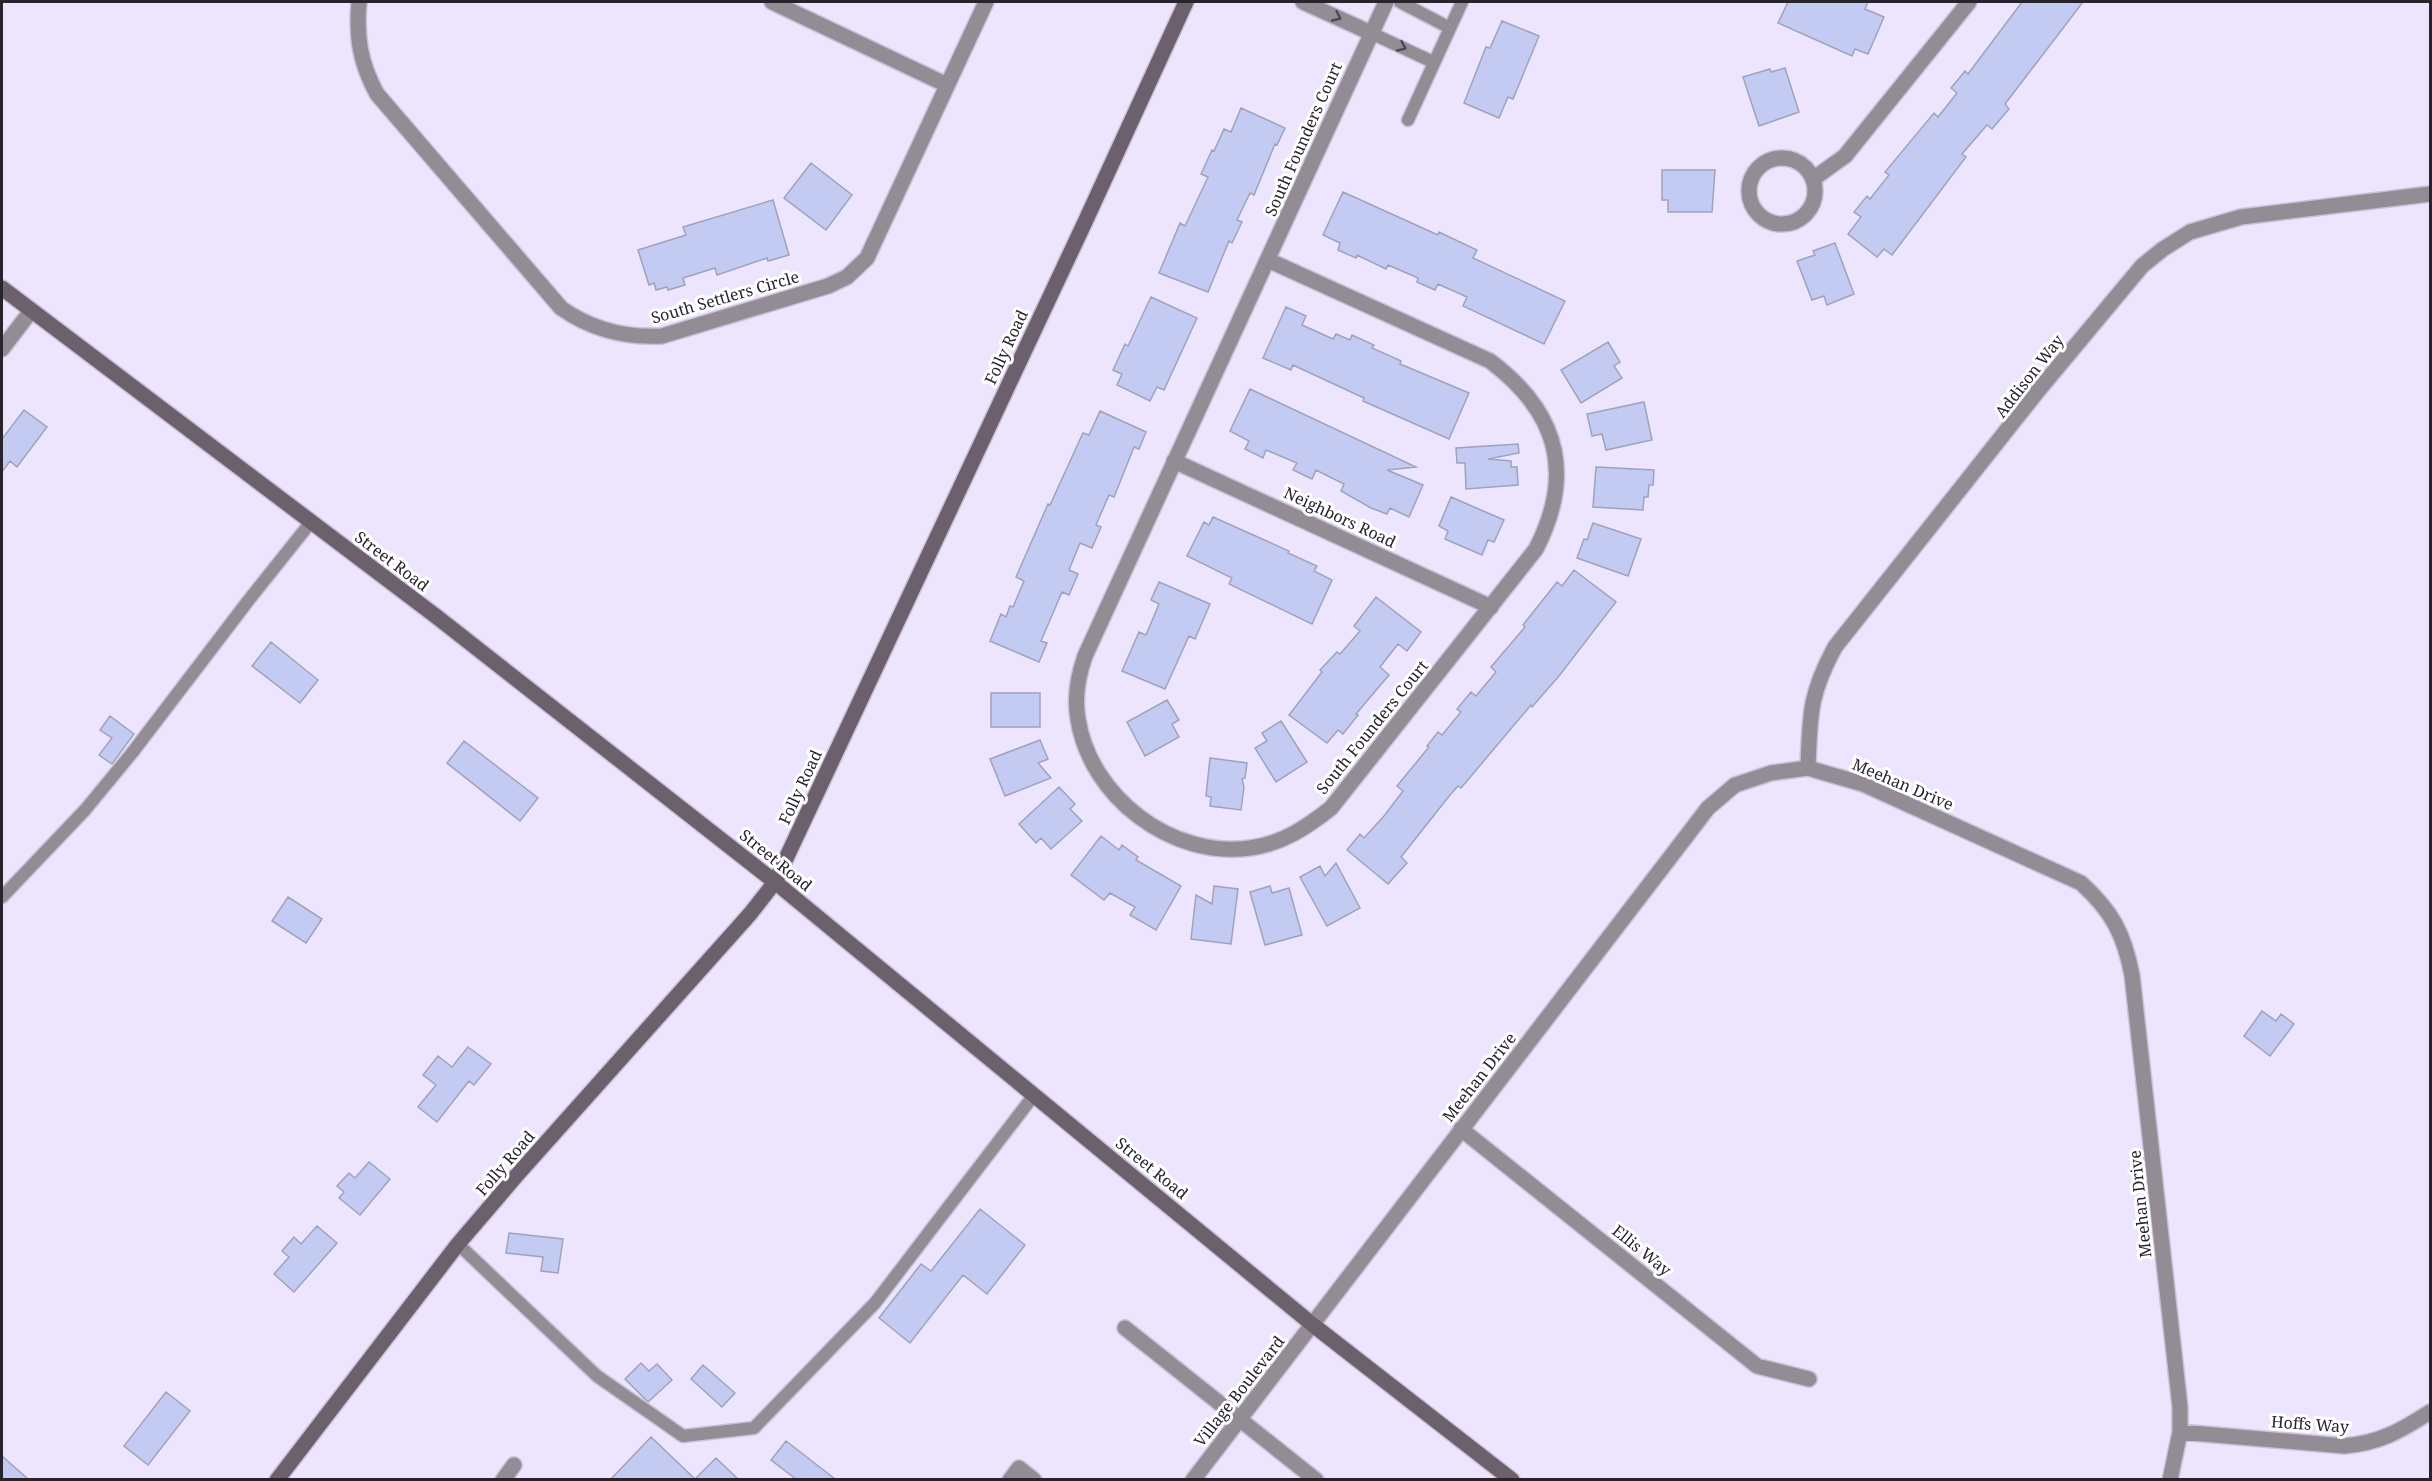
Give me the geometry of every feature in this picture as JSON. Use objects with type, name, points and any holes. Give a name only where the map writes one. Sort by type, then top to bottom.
[{"type":"main road","name":"Folly Road","points":[[277,1479],[458,1244],[750,914],[775,882],[1186,2]]},
{"type":"main road","name":"Street Road","points":[[2,288],[437,617],[775,882],[1313,1324],[1511,1479]]},
{"type":"street","name":"South Settlers Circle","points":[[359,2],[357,24],[360,50],[365,72],[377,94],[561,308],[579,320],[621,335],[642,337],[662,336],[828,286],[847,277],[867,258],[986,2]]},
{"type":"street","points":[[772,2],[947,85]]},
{"type":"street","points":[[1304,2],[1371,33]]},
{"type":"street","name":"South Founders Court","points":[[1268,261],[1490,361],[1513,378],[1542,415],[1549,432],[1556,459],[1557,487],[1549,524],[1536,549],[1331,808],[1307,827],[1281,840],[1252,848],[1212,849],[1183,842],[1165,834],[1140,818],[1112,790],[1096,769],[1084,744],[1077,691],[1085,656],[1386,2]]},
{"type":"street","points":[[1814,179],[1845,156],[1961,4]]},
{"type":"street","points":[[1783,158],[1796,160],[1814,179],[1816,192],[1813,205],[1806,215],[1794,222],[1782,225],[1769,222],[1758,214],[1751,203],[1749,190],[1752,178],[1759,167],[1770,160],[1783,158]]},
{"type":"street","name":"Addison Way","points":[[1808,768],[1810,713],[1814,692],[1835,647],[2037,392],[2142,266],[2190,232],[2217,222],[2284,210],[2430,194]]},
{"type":"street","points":[[2,349],[31,311]]},
{"type":"street","name":"Neighbors Road","points":[[1174,460],[1491,607]]},
{"type":"street","name":"Meehan Drive","points":[[1313,1324],[1708,808],[1735,785],[1771,772],[1808,768],[1863,784],[2081,882],[2102,901],[2121,932],[2132,975],[2179,1395],[2180,1432],[2170,1479]]},
{"type":"street","name":"Ellis Way","points":[[1461,1129],[1757,1366],[1809,1379]]},
{"type":"street","name":"Village Boulevard","points":[[1193,1479],[1313,1324]]},
{"type":"street","points":[[1125,1328],[1316,1479]]},
{"type":"street","name":"Hoffs Way","points":[[2180,1432],[2344,1446],[2367,1444],[2403,1429],[2430,1412]]},
{"type":"street","points":[[502,1479],[514,1465]]},
{"type":"street","points":[[1010,1479],[1019,1468],[1034,1479]]},
{"type":"lane","points":[[1400,2],[1450,28]]},
{"type":"lane","points":[[1408,120],[1462,2]]},
{"type":"lane","points":[[1371,33],[1433,62]]},
{"type":"lane","points":[[2,897],[85,810],[132,753],[240,610],[311,522]]},
{"type":"lane","points":[[458,1244],[597,1376],[683,1436],[754,1428],[874,1303],[1034,1095]]},
{"type":"building","points":[[1788,2],[1868,2],[1865,9],[1884,17],[1868,54],[1855,49],[1852,56],[1778,23]]},
{"type":"building","points":[[2022,2],[2083,2],[2005,104],[2009,109],[1992,129],[1987,125],[1962,154],[1966,157],[1892,255],[1884,249],[1877,257],[1848,234],[1861,217],[1854,212],[1867,196],[1870,199],[1889,175],[1885,172],[1934,113],[1938,117],[1957,93],[1951,88],[1965,71],[1968,74]]},
{"type":"building","points":[[1502,21],[1539,36],[1513,99],[1508,97],[1499,118],[1464,103],[1486,47],[1490,48]]},
{"type":"building","points":[[1785,68],[1799,112],[1759,126],[1743,77],[1770,69],[1771,72]]},
{"type":"building","points":[[1241,108],[1285,128],[1277,145],[1275,144],[1254,195],[1250,193],[1237,220],[1242,222],[1232,243],[1229,241],[1208,292],[1159,273],[1180,223],[1185,226],[1208,177],[1201,174],[1212,150],[1214,151],[1224,129],[1231,132]]},
{"type":"building","points":[[811,163],[852,195],[826,230],[784,198]]},
{"type":"building","points":[[1662,170],[1715,170],[1712,212],[1668,212],[1668,200],[1662,200]]},
{"type":"building","points":[[1343,192],[1477,250],[1473,258],[1565,301],[1544,344],[1463,306],[1467,297],[1438,284],[1435,290],[1417,282],[1418,278],[1388,265],[1386,269],[1357,255],[1356,258],[1338,250],[1340,243],[1323,235]]},
{"type":"building","points":[[773,200],[789,255],[768,261],[767,258],[717,275],[715,268],[683,278],[685,285],[668,290],[667,287],[656,290],[654,283],[649,285],[638,250],[686,235],[683,227]]},
{"type":"building","points":[[1835,243],[1854,294],[1827,305],[1824,296],[1812,300],[1797,261],[1815,255],[1813,251]]},
{"type":"building","points":[[1151,297],[1197,318],[1164,390],[1157,387],[1150,401],[1117,385],[1122,374],[1113,370],[1125,344],[1128,346]]},
{"type":"building","points":[[1286,307],[1306,316],[1302,325],[1333,339],[1336,334],[1350,340],[1352,335],[1374,345],[1372,348],[1401,361],[1400,364],[1469,393],[1449,439],[1363,401],[1364,398],[1293,365],[1291,370],[1263,358]]},
{"type":"building","points":[[1608,342],[1620,362],[1614,366],[1622,378],[1581,403],[1561,370]]},
{"type":"building","points":[[1250,389],[1416,467],[1387,470],[1423,485],[1409,517],[1390,508],[1387,514],[1371,508],[1341,491],[1344,484],[1316,470],[1312,479],[1293,470],[1297,463],[1266,450],[1263,458],[1245,449],[1249,441],[1230,431]]},
{"type":"building","points":[[1644,402],[1652,440],[1606,450],[1602,434],[1592,436],[1587,414]]},
{"type":"building","points":[[24,410],[47,427],[17,467],[10,461],[2,472],[2,439]]},
{"type":"building","points":[[1100,411],[1146,432],[1139,449],[1134,447],[1114,497],[1109,495],[1096,525],[1101,527],[1092,548],[1080,543],[1069,570],[1078,574],[1069,595],[1062,592],[1041,641],[1047,643],[1039,662],[990,641],[1001,614],[1006,617],[1010,606],[1013,607],[1024,581],[1016,577],[1048,504],[1050,505],[1083,433],[1089,435]]},
{"type":"building","points":[[1518,444],[1519,453],[1488,459],[1511,461],[1511,467],[1517,467],[1518,485],[1466,489],[1465,463],[1457,463],[1456,448]]},
{"type":"building","points":[[1596,467],[1654,470],[1653,485],[1649,485],[1648,497],[1644,497],[1643,510],[1593,507]]},
{"type":"building","points":[[1451,497],[1504,520],[1494,542],[1488,540],[1482,555],[1445,539],[1448,531],[1439,526]]},
{"type":"building","points":[[1213,517],[1289,551],[1288,553],[1317,566],[1314,571],[1332,580],[1312,624],[1229,584],[1232,578],[1187,556],[1204,522],[1209,525]]},
{"type":"building","points":[[1593,523],[1641,539],[1628,576],[1577,558]]},
{"type":"building","points":[[1574,570],[1616,602],[1559,676],[1532,707],[1531,705],[1461,788],[1458,786],[1450,795],[1401,857],[1407,863],[1388,884],[1347,850],[1360,834],[1364,838],[1384,816],[1403,791],[1397,786],[1429,747],[1427,746],[1438,732],[1442,735],[1461,712],[1457,709],[1471,692],[1476,696],[1496,672],[1491,667],[1525,627],[1523,625],[1557,582],[1562,586]]},
{"type":"building","points":[[1159,582],[1210,604],[1195,639],[1189,636],[1165,689],[1122,671],[1139,632],[1146,635],[1159,604],[1151,600]]},
{"type":"building","points":[[1376,597],[1421,632],[1407,651],[1398,644],[1380,667],[1389,675],[1356,714],[1358,715],[1343,734],[1338,730],[1327,743],[1289,715],[1322,672],[1320,670],[1337,652],[1340,654],[1360,631],[1354,626]]},
{"type":"building","points":[[271,642],[318,680],[300,703],[252,666]]},
{"type":"building","points":[[991,693],[1040,693],[1040,727],[991,727]]},
{"type":"building","points":[[1167,700],[1179,720],[1172,724],[1179,737],[1145,756],[1127,722]]},
{"type":"building","points":[[110,716],[134,734],[112,764],[99,755],[112,738],[100,730]]},
{"type":"building","points":[[1281,721],[1307,762],[1276,782],[1255,748],[1267,741],[1262,733]]},
{"type":"building","points":[[1040,740],[1048,759],[1038,763],[1051,778],[1005,796],[990,759]]},
{"type":"building","points":[[464,741],[538,798],[520,821],[447,763]]},
{"type":"building","points":[[1210,758],[1247,763],[1245,778],[1242,779],[1244,787],[1241,810],[1210,806],[1211,797],[1206,796]]},
{"type":"building","points":[[1059,787],[1075,804],[1070,809],[1082,821],[1051,849],[1041,838],[1036,843],[1019,824]]},
{"type":"building","points":[[1101,836],[1119,850],[1122,845],[1138,857],[1136,860],[1181,886],[1156,930],[1130,915],[1135,907],[1110,893],[1104,900],[1071,875]]},
{"type":"building","points":[[1336,863],[1360,908],[1327,926],[1300,877],[1320,866],[1325,876]]},
{"type":"building","points":[[1214,886],[1238,889],[1231,944],[1191,939],[1196,895],[1212,904]]},
{"type":"building","points":[[1270,886],[1272,893],[1289,888],[1302,935],[1265,945],[1250,892]]},
{"type":"building","points":[[288,897],[322,919],[306,943],[272,921]]},
{"type":"building","points":[[2262,1011],[2276,1021],[2281,1014],[2294,1024],[2270,1056],[2244,1036]]},
{"type":"building","points":[[468,1047],[491,1064],[474,1085],[469,1081],[437,1122],[418,1107],[436,1085],[423,1075],[438,1056],[452,1067]]},
{"type":"building","points":[[369,1162],[390,1179],[360,1215],[339,1198],[344,1192],[337,1186],[349,1173],[355,1178]]},
{"type":"building","points":[[980,1209],[1025,1245],[987,1294],[963,1275],[910,1343],[879,1318],[921,1264],[931,1271]]},
{"type":"building","points":[[317,1226],[337,1243],[294,1292],[274,1274],[289,1257],[282,1251],[294,1237],[301,1244]]},
{"type":"building","points":[[509,1233],[563,1239],[558,1273],[541,1271],[543,1257],[506,1253]]},
{"type":"building","points":[[641,1363],[649,1371],[657,1364],[672,1380],[648,1402],[625,1379]]},
{"type":"building","points":[[703,1365],[735,1393],[722,1407],[691,1379]]},
{"type":"building","points":[[166,1392],[190,1411],[148,1465],[124,1446]]},
{"type":"building","points":[[651,1437],[695,1479],[611,1479]]},
{"type":"building","points":[[786,1441],[835,1479],[796,1479],[771,1460]]},
{"type":"building","points":[[2,1456],[28,1479],[2,1479]]},
{"type":"building","points":[[716,1458],[738,1479],[695,1479]]}]
